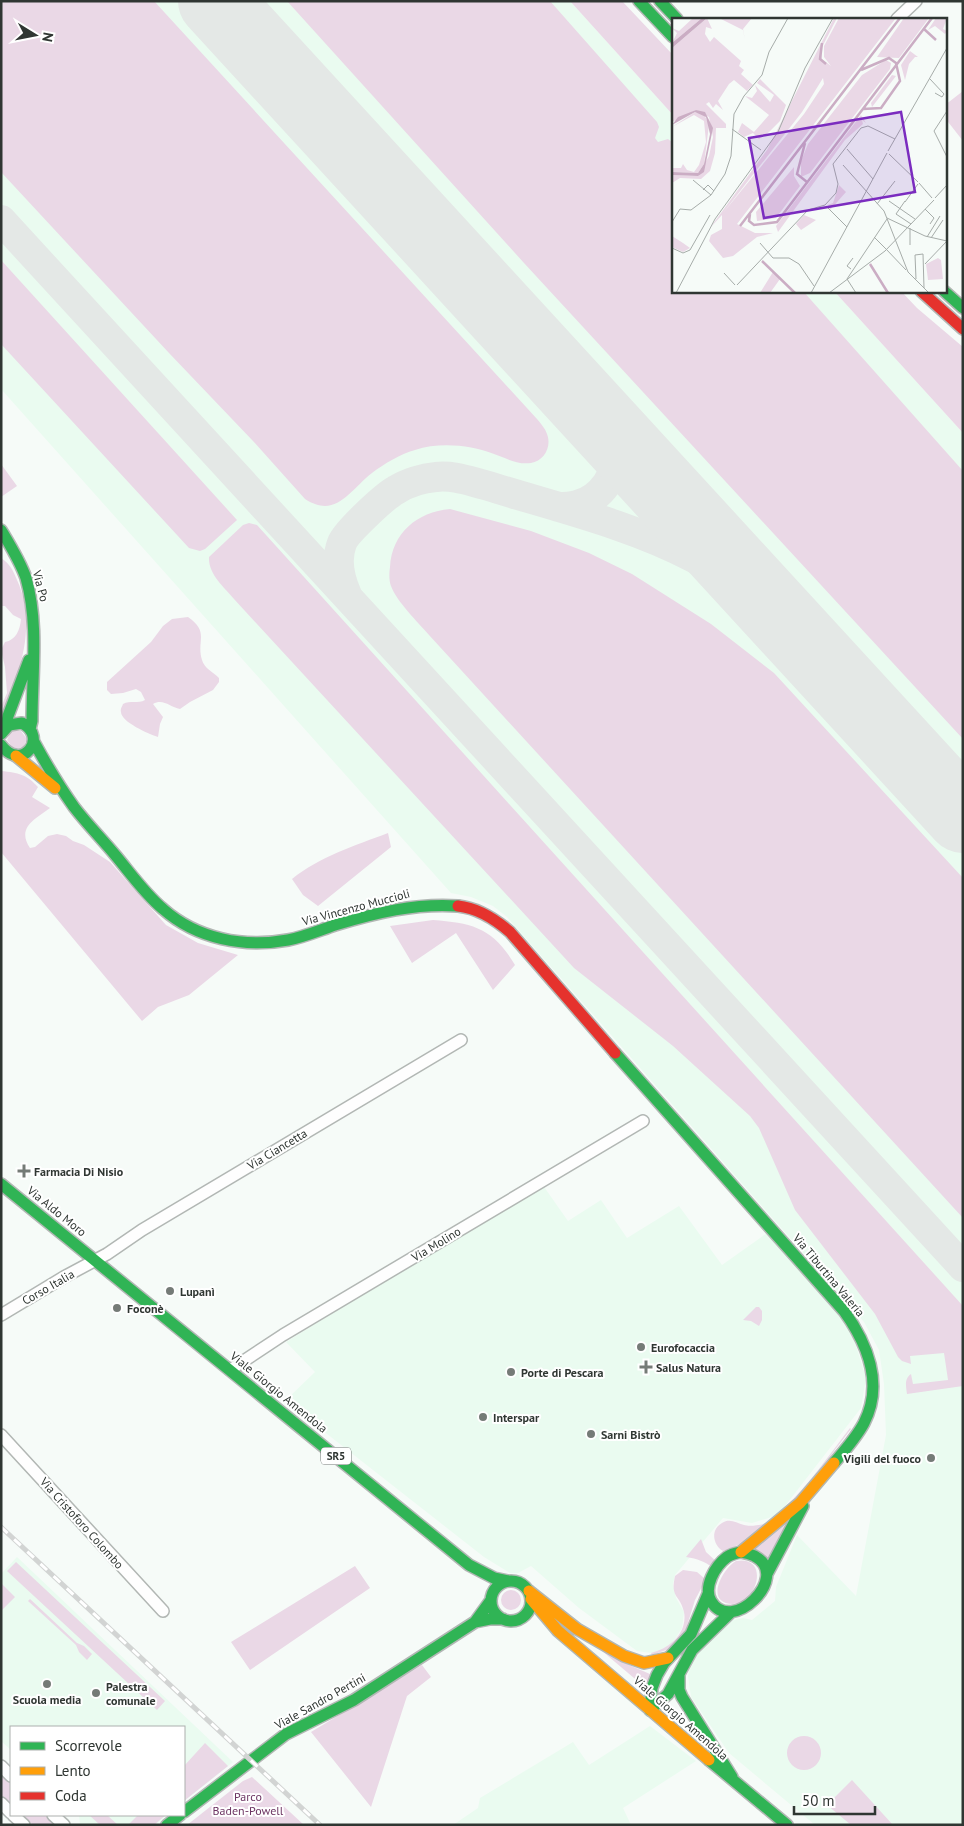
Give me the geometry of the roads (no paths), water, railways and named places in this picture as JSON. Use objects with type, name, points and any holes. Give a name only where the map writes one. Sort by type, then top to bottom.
[{"type":"main road","points":[[639,1],[672,36]]},
{"type":"main road","points":[[660,1],[676,18]]},
{"type":"main road","points":[[921,292],[963,329]]},
{"type":"main road","points":[[945,292],[963,308]]},
{"type":"main road","name":"Via Po","points":[[1,530],[19,559],[31,595],[34,632],[32,654],[32,722],[30,729]]},
{"type":"main road","name":"Via Po","points":[[4,730],[32,654]]},
{"type":"main road","points":[[4,730],[16,723],[21,723],[30,729]]},
{"type":"main road","name":"Via Vincenzo Muccioli","points":[[30,729],[34,742],[46,764],[70,802],[160,906],[179,921],[212,937],[234,942],[251,943],[289,940],[381,913],[420,904],[455,905],[482,912],[507,929],[524,947],[674,1121]]},
{"type":"main road","points":[[10,757],[26,754],[30,751],[34,742]]},
{"type":"main road","name":"Via Vincenzo Muccioli","points":[[1,745],[10,757],[70,802]]},
{"type":"main road","name":"Via Tiburtina Valeria","points":[[674,1121],[844,1311],[865,1344],[872,1372],[874,1388],[872,1403],[867,1418],[853,1440],[809,1495],[741,1552]]},
{"type":"main road","name":"Via Aldo Moro","points":[[1,1184],[95,1260]]},
{"type":"main road","name":"Viale Giorgio Amendola","points":[[95,1260],[468,1565],[494,1578],[508,1581]]},
{"type":"main road","name":"Via Tiburtina Valeria","points":[[767,1574],[809,1495]]},
{"type":"main road","points":[[741,1552],[748,1553],[762,1561],[767,1574],[762,1592],[756,1600],[745,1607],[731,1612],[692,1650],[668,1694],[650,1710],[651,1692],[656,1674],[692,1632],[708,1594],[711,1578],[726,1558],[741,1552]]},
{"type":"main road","name":"Viale Giorgio Amendola","points":[[468,1565],[492,1598]]},
{"type":"main road","points":[[492,1598],[498,1586],[508,1581]]},
{"type":"main road","name":"SR5","points":[[508,1581],[520,1582],[530,1595]]},
{"type":"main road","points":[[708,1594],[714,1606],[731,1612]]},
{"type":"main road","points":[[531,1621],[529,1610],[530,1595],[538,1595],[552,1610],[570,1624],[636,1661],[650,1663],[668,1658]]},
{"type":"main road","name":"Viale Giorgio Amendola","points":[[530,1595],[558,1631],[787,1825]]},
{"type":"main road","name":"SR5","points":[[492,1598],[494,1611],[503,1619],[531,1621]]},
{"type":"main road","name":"Viale Sandro Pertini","points":[[475,1622],[492,1598]]},
{"type":"main road","name":"Viale Sandro Pertini","points":[[185,1811],[286,1734],[354,1700],[475,1622],[503,1619]]},
{"type":"main road","name":"Viale Giorgio Amendola","points":[[531,1621],[558,1631]]},
{"type":"main road","points":[[679,1673],[682,1697],[736,1783]]},
{"type":"main road","points":[[168,1825],[179,1816]]},
{"type":"street","points":[[898,18],[916,1]]},
{"type":"street","name":"Via Ciancetta","points":[[95,1260],[461,1040]]},
{"type":"street","name":"Via Molino","points":[[230,1370],[292,1330],[643,1121]]},
{"type":"street","name":"Corso Italia","points":[[1,1315],[95,1260]]},
{"type":"street","name":"Via Cristoforo Colombo","points":[[1,1435],[163,1611]]},
{"type":"street","points":[[1,1766],[10,1775]]},
{"type":"street","points":[[1,1803],[10,1812]]},
{"type":"street","points":[[14,1816],[24,1825]]},
{"type":"street","points":[[54,1816],[64,1825]]},
{"type":"railway","points":[[1,1527],[320,1825]]},
{"type":"place","name":"Farmacia Di Nisio","points":[[24,1171]]},
{"type":"place","name":"Lupanì","points":[[170,1291]]},
{"type":"place","name":"Foconè","points":[[117,1308]]},
{"type":"place","name":"Eurofocaccia","points":[[641,1347]]},
{"type":"place","name":"Salus Natura","points":[[646,1367]]},
{"type":"place","name":"Porte di Pescara","points":[[511,1372]]},
{"type":"place","name":"Interspar","points":[[483,1417]]},
{"type":"place","name":"Sarni Bistrò","points":[[591,1434]]},
{"type":"place","name":"Vigili del fuoco","points":[[931,1458]]},
{"type":"place","name":"Scuola media","points":[[47,1684]]},
{"type":"place","name":"Palestra comunale","points":[[96,1693]]},
{"type":"park label","name":"Parco Baden-Powell","points":[[248,1803]]}]
